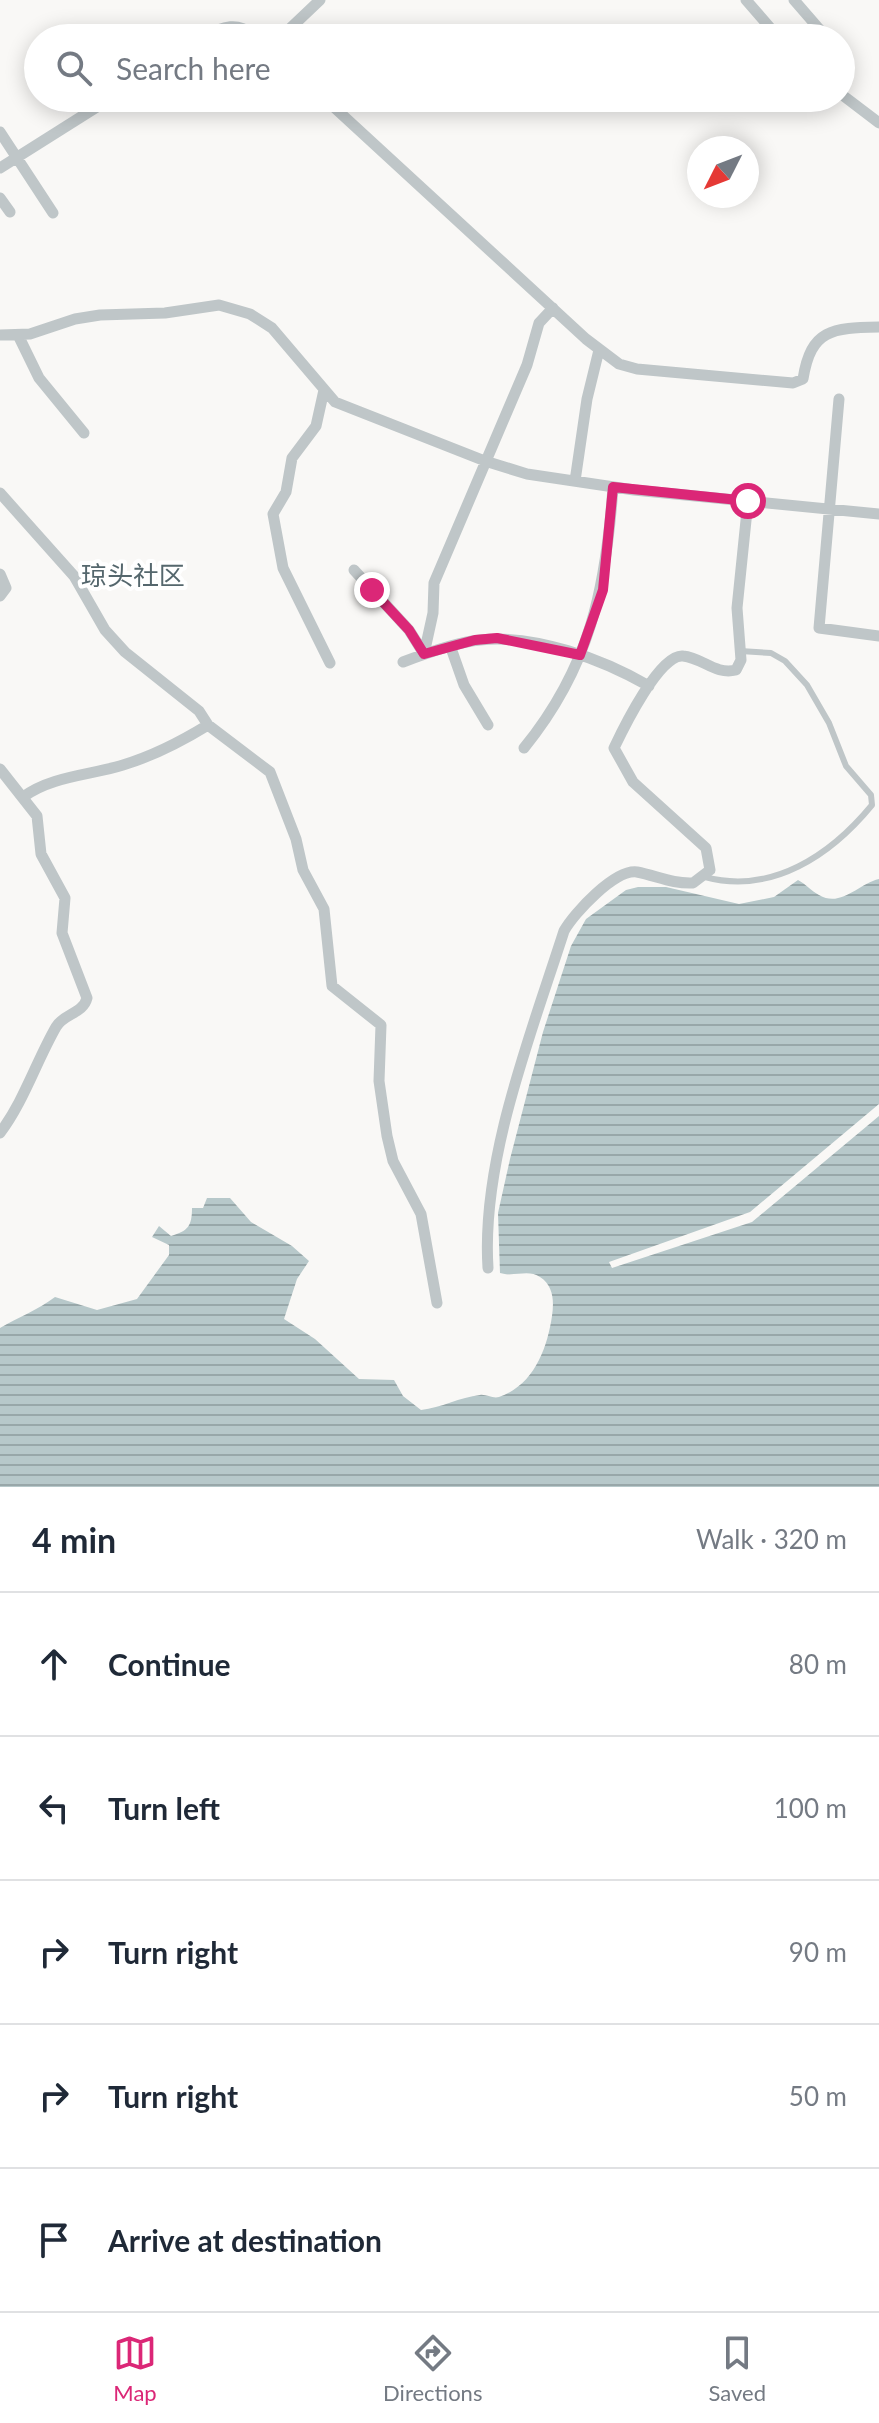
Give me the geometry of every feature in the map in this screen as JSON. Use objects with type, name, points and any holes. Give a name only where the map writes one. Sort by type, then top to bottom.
[{"type":"street","points":[[295,24],[320,0]]},
{"type":"street","points":[[746,0],[767,24]]},
{"type":"street","points":[[794,0],[815,24]]},
{"type":"street","points":[[855,105],[879,123]]},
{"type":"street","points":[[0,168],[89,112]]},
{"type":"street","points":[[339,112],[599,350],[619,364],[637,369],[793,383],[803,379],[805,356],[812,346],[827,335],[846,328],[879,327]]},
{"type":"street","points":[[0,132],[53,213]]},
{"type":"street","points":[[0,198],[10,212]]},
{"type":"street","points":[[0,335],[18,335],[75,319],[165,313],[219,305],[250,314],[272,328],[335,402],[485,461],[527,474],[613,487],[879,514]]},
{"type":"street","points":[[424,654],[433,613],[434,583],[527,365],[539,323],[553,308]]},
{"type":"street","points":[[18,335],[39,378],[84,433]]},
{"type":"street","points":[[575,481],[587,399],[599,350]]},
{"type":"street","points":[[324,390],[316,426],[292,458],[286,492],[273,514],[283,568],[330,663]]},
{"type":"street","points":[[839,399],[835,472],[827,508],[826,567],[819,628],[879,636]]},
{"type":"street","points":[[524,748],[556,706],[580,655],[603,590],[613,487]]},
{"type":"street","points":[[0,493],[74,576],[105,630],[125,652],[199,711],[208,725],[270,772],[296,839],[303,870],[324,909],[332,986],[381,1025],[379,1081],[387,1136],[393,1161],[421,1214],[437,1303]]},
{"type":"street","points":[[488,1268],[486,1237],[491,1180],[564,931],[574,914],[623,875],[635,872],[681,884],[693,883],[705,877],[710,870],[706,848],[633,782],[614,748],[660,669],[677,656],[685,656],[725,672],[736,670],[740,651],[737,608],[748,501]]},
{"type":"street","points":[[354,570],[409,630],[424,654]]},
{"type":"street","points":[[0,574],[6,588],[0,596]]},
{"type":"street","points":[[403,662],[475,640],[497,638],[580,655],[613,666],[649,686]]},
{"type":"street","points":[[451,648],[464,685],[488,725]]},
{"type":"street","points":[[23,797],[64,779],[142,758],[183,741],[208,725]]},
{"type":"street","points":[[0,769],[37,816],[41,854],[65,898],[62,933],[87,998],[82,1008],[58,1023],[36,1074],[0,1133]]},
{"type":"lane","points":[[705,877],[722,881],[779,876],[832,846],[872,805],[866,786],[846,766],[829,723],[807,685],[785,661],[771,653],[740,651]]},
{"type":"shaded area","points":[[879,879],[879,1104],[750,1212],[609,1262],[612,1268],[752,1222],[879,1116],[879,1487],[0,1487],[0,1328],[55,1297],[97,1310],[137,1299],[169,1255],[169,1245],[152,1237],[159,1226],[171,1236],[181,1232],[190,1223],[192,1208],[203,1208],[207,1198],[230,1198],[251,1222],[292,1246],[309,1261],[297,1279],[284,1319],[315,1339],[359,1379],[394,1380],[403,1396],[421,1410],[473,1396],[497,1397],[511,1391],[530,1375],[537,1364],[550,1328],[553,1300],[548,1285],[536,1275],[500,1273],[498,1213],[543,1032],[571,946],[586,919],[626,890],[638,887],[666,887],[739,904],[774,897],[798,880],[819,895],[835,899]]},
{"type":"district","name":"琼头社区","points":[[133,576]]},
{"type":"route","points":[[372,590],[409,630],[424,654],[475,640],[497,638],[580,655],[603,590],[613,487],[748,501]]}]
